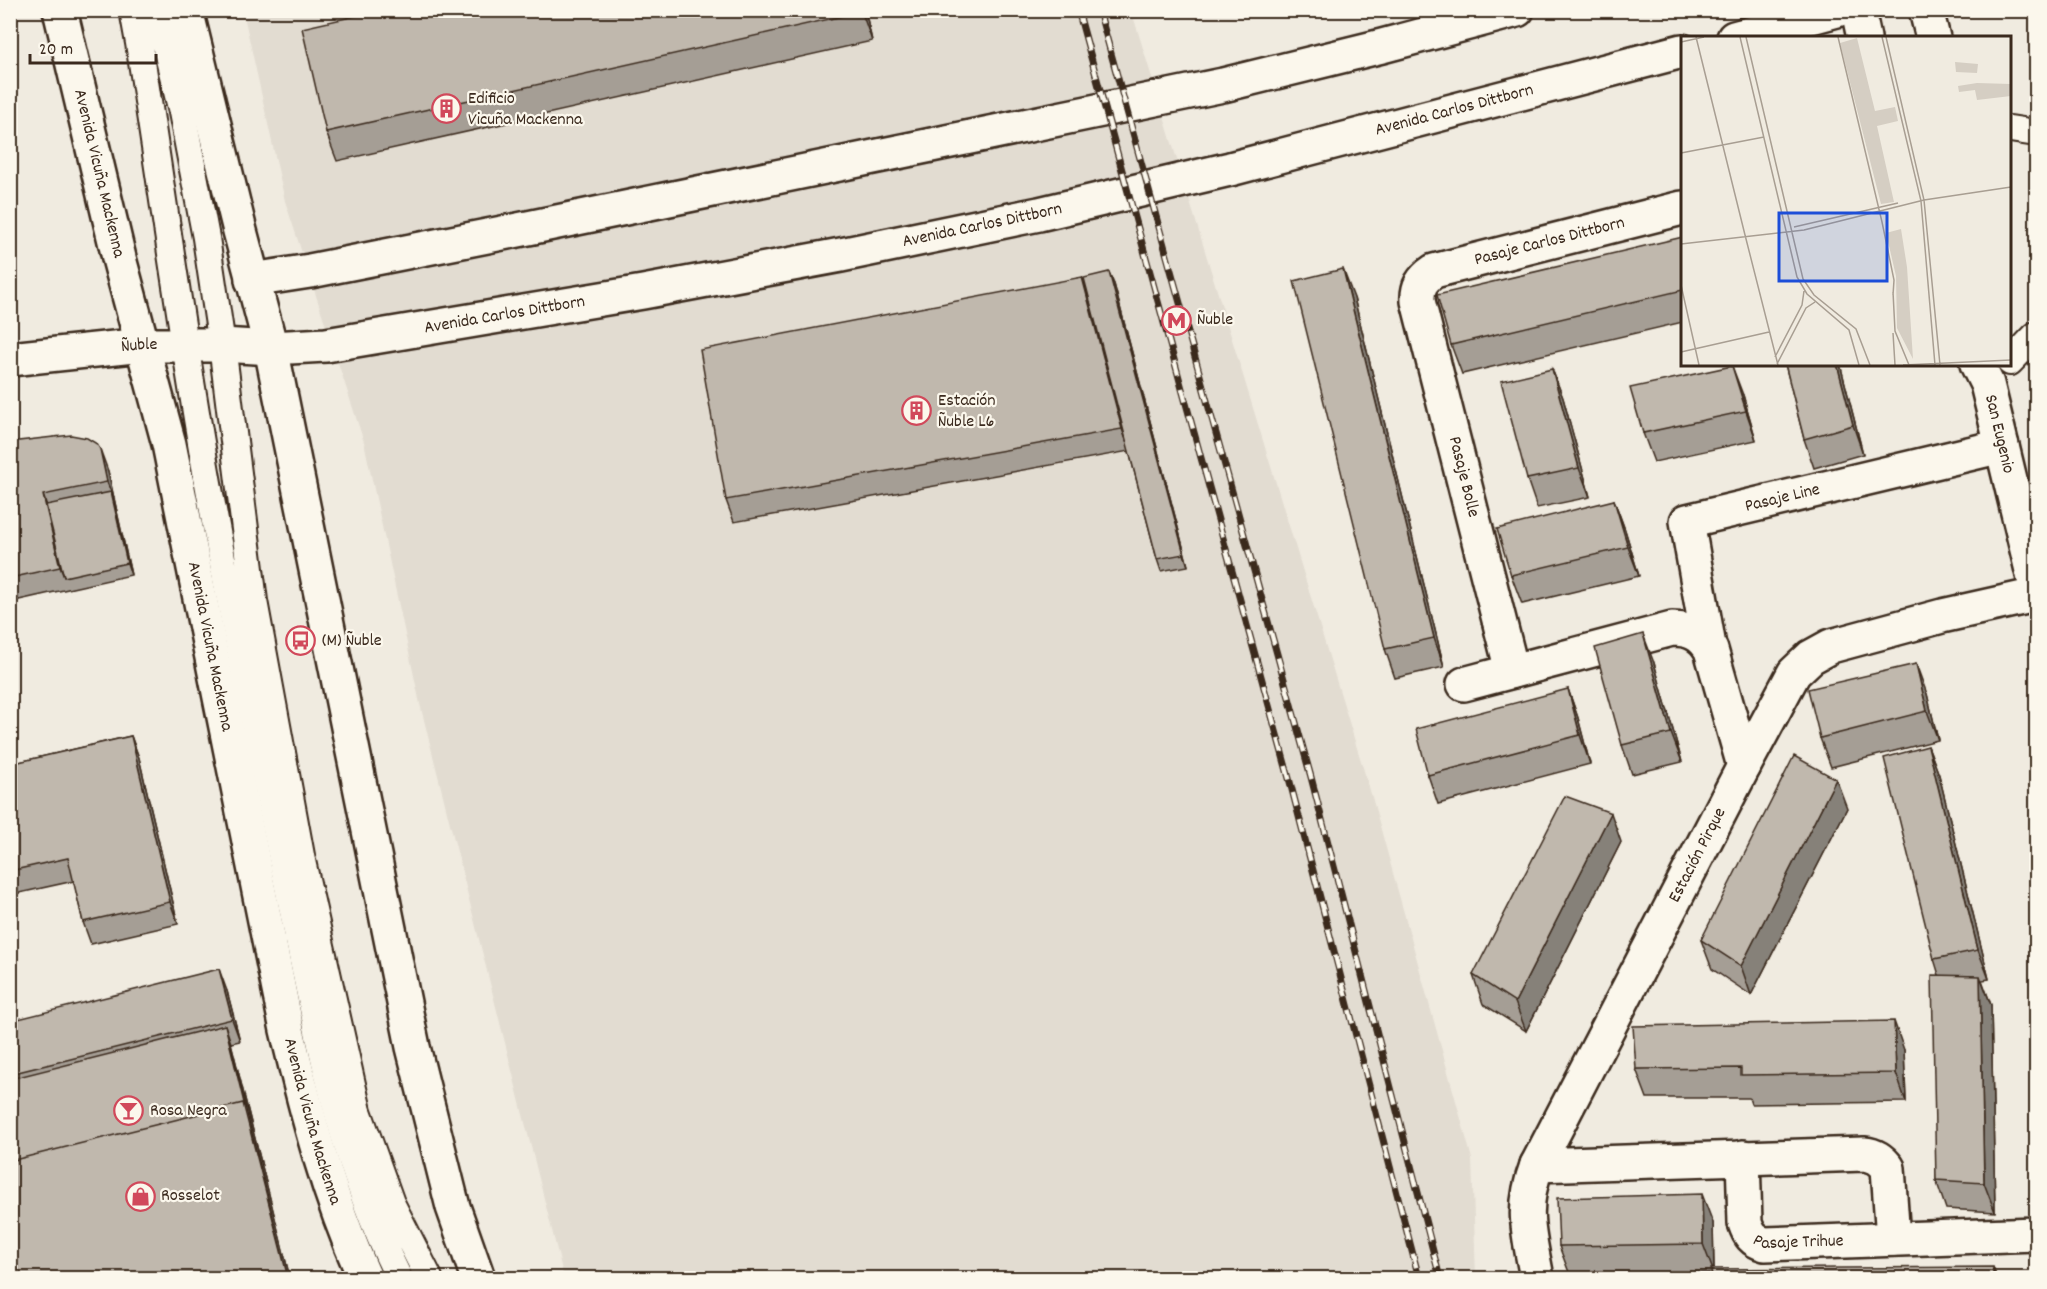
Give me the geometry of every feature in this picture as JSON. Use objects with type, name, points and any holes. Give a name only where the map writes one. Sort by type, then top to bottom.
[{"type":"main road","name":"Avenida Vicuña Mackenna","points":[[60,10],[120,262],[169,444],[302,1094],[339,1215],[365,1278]]},
{"type":"main road","points":[[186,10],[252,280],[271,348],[413,1047],[453,1207],[478,1278]]},
{"type":"main road","points":[[252,280],[310,271],[533,227],[1223,85],[1517,10]]},
{"type":"main road","points":[[1741,36],[1837,10]]},
{"type":"main road","points":[[1858,10],[1864,36]]},
{"type":"main road","points":[[1926,10],[1932,36]]},
{"type":"main road","name":"Avenida Carlos Dittborn","points":[[271,348],[326,345],[643,292],[841,255],[1039,214],[1230,169],[1681,52]]},
{"type":"main road","name":"Pasaje Carlos Dittborn","points":[[1420,283],[1434,271],[1681,209]]},
{"type":"main road","name":"Pasaje Bolle","points":[[1420,283],[1417,292],[1418,302],[1512,671]]},
{"type":"main road","name":"Ñuble","points":[[10,359],[143,345],[222,345],[271,348]]},
{"type":"main road","name":"San Eugenio","points":[[1994,368],[2002,446],[2037,587]]},
{"type":"main road","name":"Pasaje Line","points":[[1744,766],[1709,646],[1687,520],[2002,446]]},
{"type":"main road","name":"Estación Pirque","points":[[1537,1278],[1526,1217],[1527,1199],[1537,1165],[1794,674],[1811,657],[1831,646],[1931,619],[2037,595]]},
{"type":"main road","points":[[1464,684],[1672,629],[1685,629],[1696,633],[1709,646]]},
{"type":"main road","points":[[1537,1165],[1743,1157],[1874,1155],[1888,1168],[1893,1239]]},
{"type":"main road","name":"Pasaje Trihue","points":[[1743,1157],[1745,1223],[1754,1239],[1765,1244],[2037,1234]]},
{"type":"lane","points":[[133,10],[208,484],[265,778],[342,1132],[364,1197],[399,1278]]},
{"type":"lane","points":[[157,10],[182,112],[211,272],[254,601],[302,861],[358,1111],[391,1203],[429,1278]]},
{"type":"lane","points":[[2011,129],[2037,133]]},
{"type":"lane","points":[[211,272],[228,279],[252,280]]},
{"type":"lane","points":[[2011,355],[2037,335]]},
{"type":"shaded area","points":[[243,11],[1164,11],[1134,19],[1372,797],[1472,1159],[1476,1278],[564,1278],[420,704],[364,442],[285,201]]},
{"type":"building","name":"Edificio Vicuña Mackenna","points":[[382,10],[861,10],[861,12],[326,132],[302,28]]},
{"type":"building","points":[[1681,237],[1681,290],[1451,345],[1437,295]]},
{"type":"building","points":[[1343,269],[1434,638],[1385,649],[1294,281]]},
{"type":"building","points":[[1109,272],[1184,554],[1157,559],[1084,278]]},
{"type":"building","name":"Estación Ñuble L6","points":[[1082,277],[1122,429],[726,500],[700,350]]},
{"type":"building","points":[[1732,366],[1746,411],[1643,433],[1630,388]]},
{"type":"building","points":[[1786,366],[1838,366],[1853,425],[1804,439]]},
{"type":"building","points":[[1552,369],[1579,468],[1527,479],[1501,381]]},
{"type":"building","points":[[71,435],[87,438],[97,444],[107,482],[43,495],[60,567],[10,578],[10,442]]},
{"type":"building","points":[[111,492],[127,563],[64,577],[46,505]]},
{"type":"building","points":[[1614,500],[1628,547],[1511,575],[1497,529]]},
{"type":"building","points":[[1643,634],[1671,733],[1622,745],[1595,648]]},
{"type":"building","points":[[1916,664],[1927,711],[1820,738],[1808,689]]},
{"type":"building","points":[[1568,689],[1580,735],[1428,775],[1416,729]]},
{"type":"building","points":[[131,736],[170,902],[83,922],[68,858],[10,871],[10,764]]},
{"type":"building","points":[[1928,746],[1978,950],[1934,959],[1884,758]]},
{"type":"building","points":[[1794,756],[1836,779],[1741,966],[1701,940]]},
{"type":"building","points":[[1565,796],[1611,813],[1515,1002],[1473,975]]},
{"type":"building","points":[[219,969],[232,1019],[10,1074],[10,1021]]},
{"type":"building","points":[[1932,975],[1980,976],[1984,1183],[1936,1180]]},
{"type":"building","points":[[1894,1021],[1896,1073],[1741,1075],[1741,1068],[1636,1069],[1633,1026]]},
{"type":"building","name":"Rosa Negra","points":[[225,1025],[245,1107],[243,1103],[10,1161],[10,1079]]},
{"type":"building","name":"Rosselot","points":[[243,1103],[288,1278],[10,1278],[10,1161]]},
{"type":"building","points":[[1702,1194],[1703,1244],[1559,1246],[1557,1198]]},
{"type":"building","points":[[1993,1267],[1993,1278],[1712,1278],[1711,1269]]},
{"type":"railway","points":[[1078,10],[1290,782],[1419,1278]]},
{"type":"railway","points":[[1099,10],[1311,777],[1440,1278]]},
{"type":"place","name":"Edificio Vicuña Mackenna","points":[[447,109]]},
{"type":"place","name":"Ñuble","points":[[1176,320]]},
{"type":"place","name":"Estación Ñuble L6","points":[[917,411]]},
{"type":"place","name":"(M) Ñuble","points":[[301,641]]},
{"type":"place","name":"Rosa Negra","points":[[129,1111]]},
{"type":"place","name":"Rosselot","points":[[140,1196]]}]
